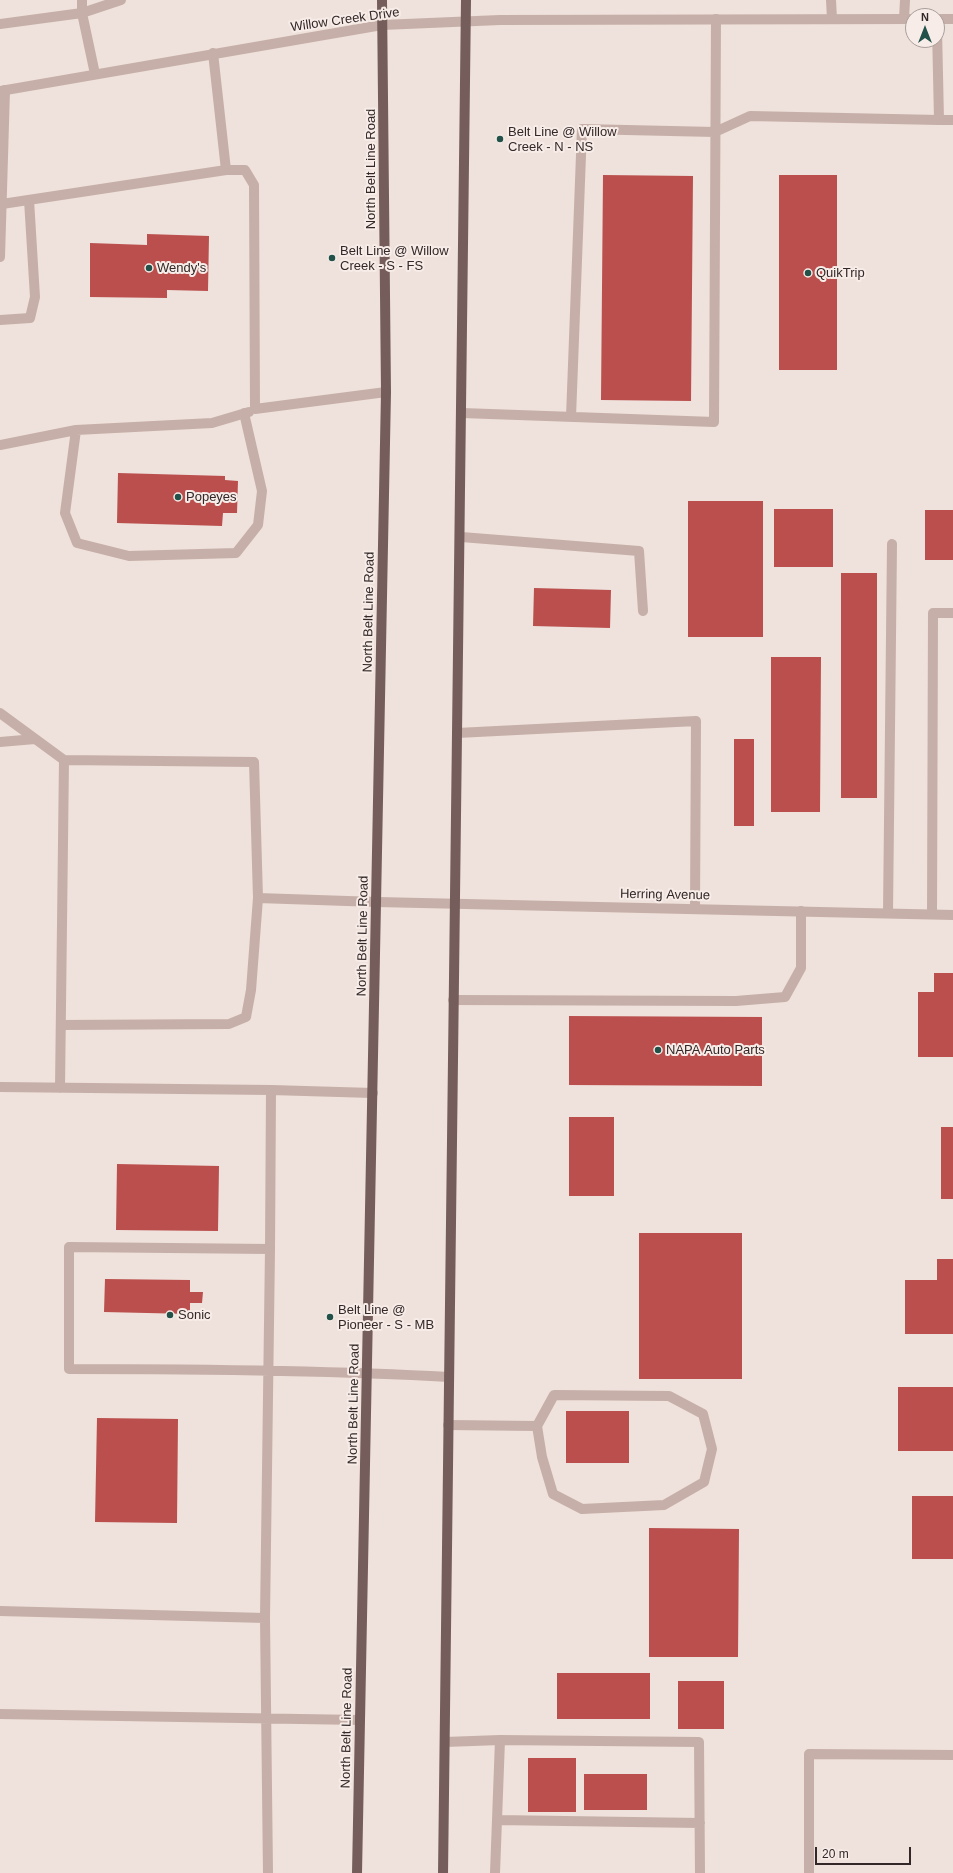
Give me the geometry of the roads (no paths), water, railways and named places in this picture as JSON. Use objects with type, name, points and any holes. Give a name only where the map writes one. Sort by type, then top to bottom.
[{"type":"main road","name":"North Belt Line Road","points":[[357,1873],[368,1373],[386,392],[382,0]]},
{"type":"main road","points":[[443,1873],[454,904],[461,537],[466,0]]},
{"type":"street","points":[[82,0],[82,13],[95,74]]},
{"type":"street","points":[[0,24],[82,13],[121,0]]},
{"type":"street","points":[[831,0],[832,19]]},
{"type":"street","points":[[462,413],[714,422],[716,19]]},
{"type":"street","name":"Willow Creek Drive","points":[[2,91],[213,53],[382,25],[466,21],[905,19]]},
{"type":"street","points":[[937,48],[939,120]]},
{"type":"street","points":[[213,53],[226,170]]},
{"type":"street","points":[[0,257],[2,204],[2,91]]},
{"type":"street","points":[[571,417],[582,129],[715,132],[750,116],[953,120]]},
{"type":"street","points":[[2,204],[226,170],[244,170],[254,185],[255,409]]},
{"type":"street","points":[[0,320],[30,318],[34,297],[29,200]]},
{"type":"street","points":[[0,445],[76,430],[212,423],[255,409],[386,392]]},
{"type":"street","points":[[76,430],[65,513],[77,543],[129,556],[236,553],[258,525],[262,491],[244,413]]},
{"type":"street","points":[[461,537],[639,551],[643,611]]},
{"type":"street","points":[[888,913],[892,544]]},
{"type":"street","points":[[932,914],[933,613],[953,613]]},
{"type":"street","points":[[0,713],[64,760],[254,762],[258,898],[251,990],[246,1017],[229,1024],[61,1025]]},
{"type":"street","points":[[457,733],[696,721],[695,909]]},
{"type":"street","points":[[0,742],[35,739]]},
{"type":"street","points":[[60,1088],[64,760]]},
{"type":"street","name":"Herring Avenue","points":[[258,898],[454,904],[953,915]]},
{"type":"street","points":[[453,1000],[736,1001],[785,997],[801,968],[801,911]]},
{"type":"street","points":[[0,1087],[271,1090],[373,1093]]},
{"type":"street","points":[[268,1873],[265,1618],[271,1090]]},
{"type":"street","points":[[270,1249],[69,1247],[69,1368],[368,1373],[449,1377]]},
{"type":"street","points":[[554,1395],[669,1396],[703,1414],[712,1449],[704,1482],[664,1505],[582,1509],[553,1494],[542,1457],[536,1426],[554,1395]]},
{"type":"street","points":[[448,1425],[536,1426]]},
{"type":"street","points":[[0,1610],[265,1618]]},
{"type":"street","points":[[0,1714],[360,1720]]},
{"type":"street","points":[[445,1742],[500,1740],[699,1742],[700,1873]]},
{"type":"street","points":[[495,1873],[500,1740]]},
{"type":"street","points":[[809,1873],[809,1754],[953,1755]]},
{"type":"street","points":[[497,1820],[700,1823]]},
{"type":"place","name":"Belt Line @ Willow Creek - N - NS","points":[[500,139]]},
{"type":"place","name":"Belt Line @ Willow Creek - S - FS","points":[[332,258]]},
{"type":"place","name":"Wendy's","points":[[149,268]]},
{"type":"place","name":"QuikTrip","points":[[808,273]]},
{"type":"place","name":"Popeyes","points":[[178,497]]},
{"type":"place","name":"NAPA Auto Parts","points":[[658,1050]]},
{"type":"place","name":"Sonic","points":[[170,1315]]},
{"type":"place","name":"Belt Line @ Pioneer - S - MB","points":[[330,1317]]}]
